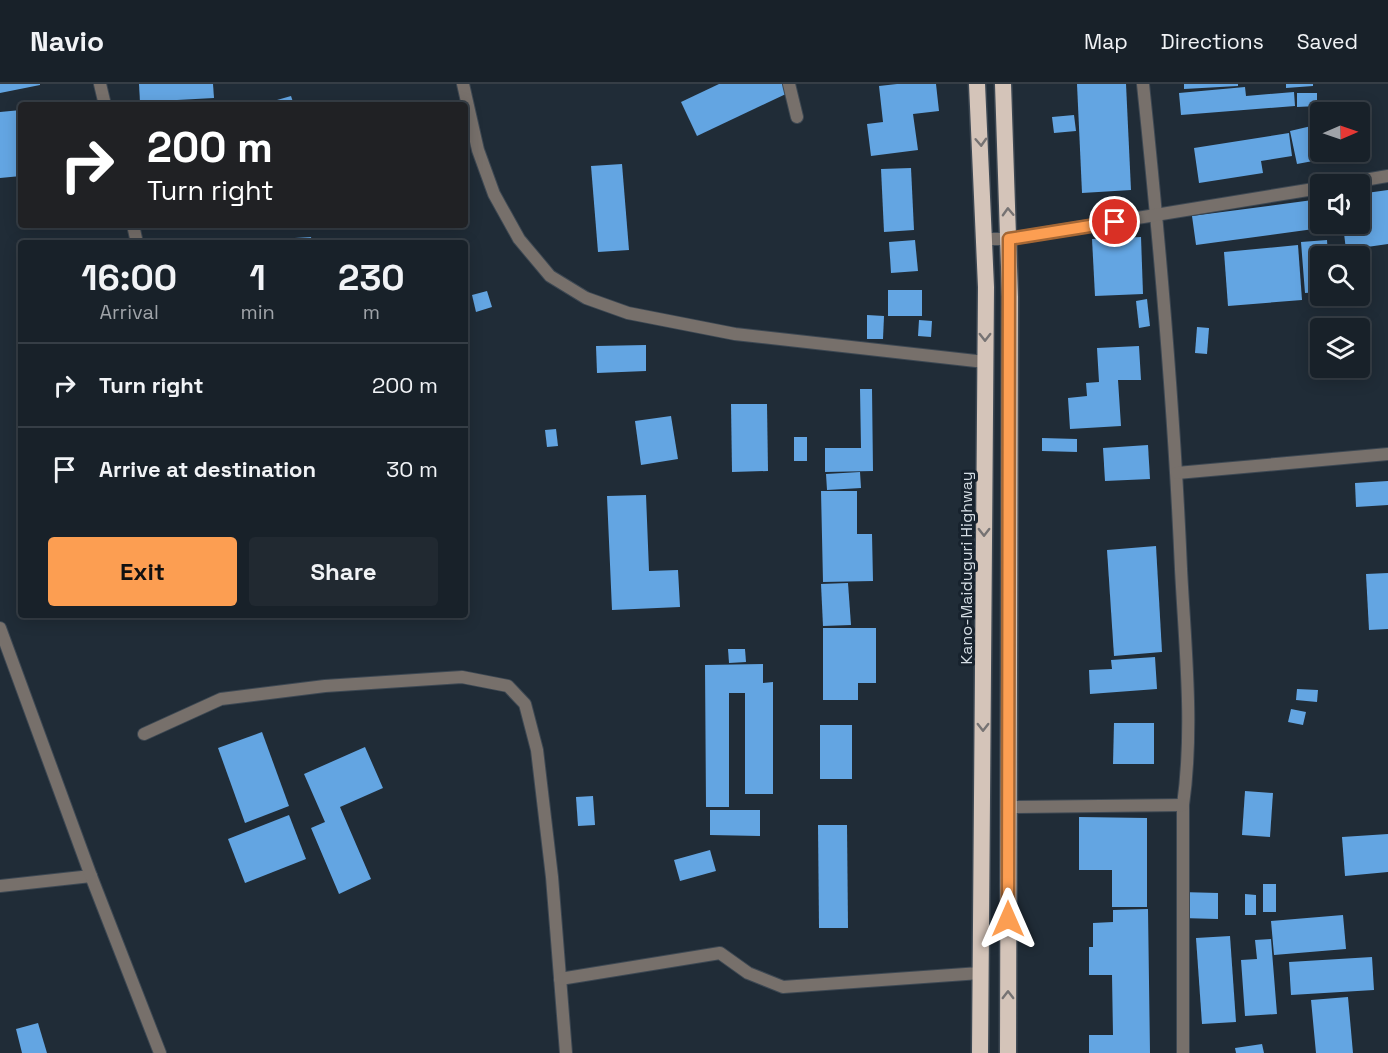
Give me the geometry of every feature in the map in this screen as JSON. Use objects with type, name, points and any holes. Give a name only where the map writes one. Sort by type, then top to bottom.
[{"type":"highway","name":"Kano-Maiduguri Highway","points":[[977,84],[984,239],[985,362],[980,1053]]},
{"type":"highway","points":[[1003,84],[1009,239],[1008,1053]]},
{"type":"street","points":[[100,84],[104,102]]},
{"type":"street","points":[[463,84],[467,102]]},
{"type":"street","points":[[789,84],[797,117]]},
{"type":"street","points":[[1143,84],[1157,215],[1177,473],[1189,730],[1187,778],[1183,805],[1183,1053]]},
{"type":"street","points":[[468,106],[478,150],[494,194],[519,239],[550,276],[586,298],[628,313],[735,334],[985,362]]},
{"type":"street","points":[[1370,179],[1388,176]]},
{"type":"street","points":[[984,239],[1009,239],[1310,190]]},
{"type":"street","points":[[1177,473],[1388,454]]},
{"type":"street","points":[[0,628],[91,876],[160,1053]]},
{"type":"street","points":[[144,734],[221,699],[325,686],[462,677],[508,686],[525,704],[537,750],[552,877],[566,1053]]},
{"type":"street","points":[[1009,807],[1183,805]]},
{"type":"street","points":[[0,886],[91,876]]},
{"type":"street","points":[[560,979],[720,953],[748,973],[783,987],[980,973]]},
{"type":"building","points":[[0,84],[40,84],[40,85],[0,93]]},
{"type":"building","points":[[139,84],[213,84],[214,98],[140,102]]},
{"type":"building","points":[[719,84],[784,84],[788,93],[697,136],[681,102]]},
{"type":"building","points":[[936,84],[939,111],[913,114],[918,150],[871,156],[867,124],[883,122],[879,86]]},
{"type":"building","points":[[1077,84],[1126,84],[1131,190],[1082,193]]},
{"type":"building","points":[[1184,84],[1238,84],[1238,86],[1184,89]]},
{"type":"building","points":[[1286,84],[1313,84],[1313,86],[1286,88]]},
{"type":"building","points":[[1245,87],[1246,96],[1294,92],[1295,106],[1181,115],[1179,93]]},
{"type":"building","points":[[1297,93],[1317,93],[1317,102],[1310,102],[1310,106],[1297,107]]},
{"type":"building","points":[[291,96],[293,102],[270,102]]},
{"type":"building","points":[[18,110],[18,176],[0,178],[0,112]]},
{"type":"building","points":[[1074,115],[1076,131],[1054,133],[1052,117]]},
{"type":"building","points":[[1310,126],[1310,162],[1297,164],[1290,131]]},
{"type":"building","points":[[1289,133],[1292,156],[1261,161],[1263,173],[1199,183],[1194,148]]},
{"type":"building","points":[[622,164],[629,250],[598,252],[591,166]]},
{"type":"building","points":[[911,168],[914,230],[884,232],[881,169]]},
{"type":"building","points":[[1388,190],[1388,244],[1346,246],[1344,234],[1370,234],[1370,192]]},
{"type":"building","points":[[1310,200],[1310,229],[1196,245],[1192,216]]},
{"type":"building","points":[[311,237],[312,240],[262,240]]},
{"type":"building","points":[[1141,237],[1143,294],[1095,296],[1092,239]]},
{"type":"building","points":[[915,240],[918,271],[891,273],[889,242]]},
{"type":"building","points":[[1327,240],[1327,246],[1310,246],[1310,293],[1305,293],[1301,242]]},
{"type":"building","points":[[1298,245],[1302,300],[1228,306],[1224,252]]},
{"type":"building","points":[[888,290],[922,290],[922,316],[888,316]]},
{"type":"building","points":[[487,291],[492,307],[476,312],[472,295]]},
{"type":"building","points":[[1147,299],[1150,326],[1139,328],[1136,301]]},
{"type":"building","points":[[867,315],[884,316],[883,339],[867,339]]},
{"type":"building","points":[[919,320],[932,321],[931,337],[918,336]]},
{"type":"building","points":[[1197,327],[1209,328],[1207,354],[1195,353]]},
{"type":"building","points":[[646,345],[646,371],[597,373],[596,346]]},
{"type":"building","points":[[1139,346],[1141,380],[1118,380],[1121,426],[1070,429],[1068,398],[1087,396],[1086,383],[1099,382],[1097,348]]},
{"type":"building","points":[[860,389],[872,389],[873,471],[825,472],[825,448],[861,448]]},
{"type":"building","points":[[731,404],[767,404],[768,471],[732,472]]},
{"type":"building","points":[[671,416],[678,459],[641,465],[635,421]]},
{"type":"building","points":[[556,429],[558,446],[547,447],[545,430]]},
{"type":"building","points":[[794,437],[807,437],[807,461],[794,461]]},
{"type":"building","points":[[1042,438],[1077,439],[1077,452],[1042,451]]},
{"type":"building","points":[[1148,445],[1150,479],[1105,481],[1103,448]]},
{"type":"building","points":[[860,472],[861,488],[827,490],[826,474]]},
{"type":"building","points":[[1388,481],[1388,505],[1356,507],[1355,483]]},
{"type":"building","points":[[821,491],[857,491],[857,534],[872,534],[873,581],[823,582]]},
{"type":"building","points":[[646,495],[649,571],[678,570],[680,607],[612,610],[607,496]]},
{"type":"building","points":[[1156,546],[1162,652],[1114,656],[1107,550]]},
{"type":"building","points":[[1388,573],[1388,629],[1369,630],[1366,574]]},
{"type":"building","points":[[848,583],[851,625],[823,626],[821,584]]},
{"type":"building","points":[[823,628],[876,628],[876,683],[858,683],[858,700],[823,700]]},
{"type":"building","points":[[728,649],[745,649],[746,662],[729,663]]},
{"type":"building","points":[[1155,657],[1157,689],[1090,694],[1089,670],[1112,669],[1111,660]]},
{"type":"building","points":[[763,664],[763,683],[773,682],[773,794],[745,794],[745,693],[729,693],[729,807],[706,807],[705,665]]},
{"type":"building","points":[[1297,689],[1318,690],[1317,702],[1296,700]]},
{"type":"building","points":[[1291,709],[1306,712],[1303,725],[1288,722]]},
{"type":"building","points":[[1114,723],[1154,723],[1154,764],[1113,764]]},
{"type":"building","points":[[820,725],[852,725],[852,779],[820,779]]},
{"type":"building","points":[[262,732],[289,806],[245,823],[218,748]]},
{"type":"building","points":[[365,747],[383,788],[340,807],[371,879],[339,894],[311,828],[325,822],[304,774]]},
{"type":"building","points":[[1245,791],[1273,793],[1270,837],[1242,835]]},
{"type":"building","points":[[593,796],[595,825],[578,826],[576,797]]},
{"type":"building","points":[[710,810],[760,810],[760,836],[710,835]]},
{"type":"building","points":[[289,815],[306,859],[245,883],[228,839]]},
{"type":"building","points":[[1079,817],[1147,818],[1147,907],[1112,907],[1112,870],[1079,870]]},
{"type":"building","points":[[818,825],[847,825],[848,928],[819,928]]},
{"type":"building","points":[[1388,834],[1388,872],[1345,876],[1342,837]]},
{"type":"building","points":[[710,850],[716,871],[680,881],[674,860]]},
{"type":"building","points":[[1263,884],[1276,884],[1276,912],[1263,912]]},
{"type":"building","points":[[1181,892],[1218,893],[1218,919],[1181,918]]},
{"type":"building","points":[[1245,894],[1256,895],[1256,915],[1245,915]]},
{"type":"building","points":[[1148,909],[1150,1053],[1089,1053],[1089,1035],[1113,1035],[1112,975],[1089,975],[1089,947],[1093,947],[1093,923],[1113,922],[1113,910]]},
{"type":"building","points":[[1343,915],[1346,949],[1274,955],[1271,921]]},
{"type":"building","points":[[1230,936],[1236,1022],[1202,1024],[1196,938]]},
{"type":"building","points":[[1271,939],[1277,1014],[1245,1016],[1241,960],[1257,959],[1255,940]]},
{"type":"building","points":[[1372,957],[1374,990],[1291,995],[1289,962]]},
{"type":"building","points":[[1348,997],[1353,1053],[1316,1053],[1311,1000]]},
{"type":"building","points":[[38,1023],[47,1053],[22,1053],[16,1029]]},
{"type":"building","points":[[1262,1044],[1264,1053],[1236,1053],[1235,1048]]},
{"type":"route","points":[[1008,919],[1009,239],[1115,222]]}]
